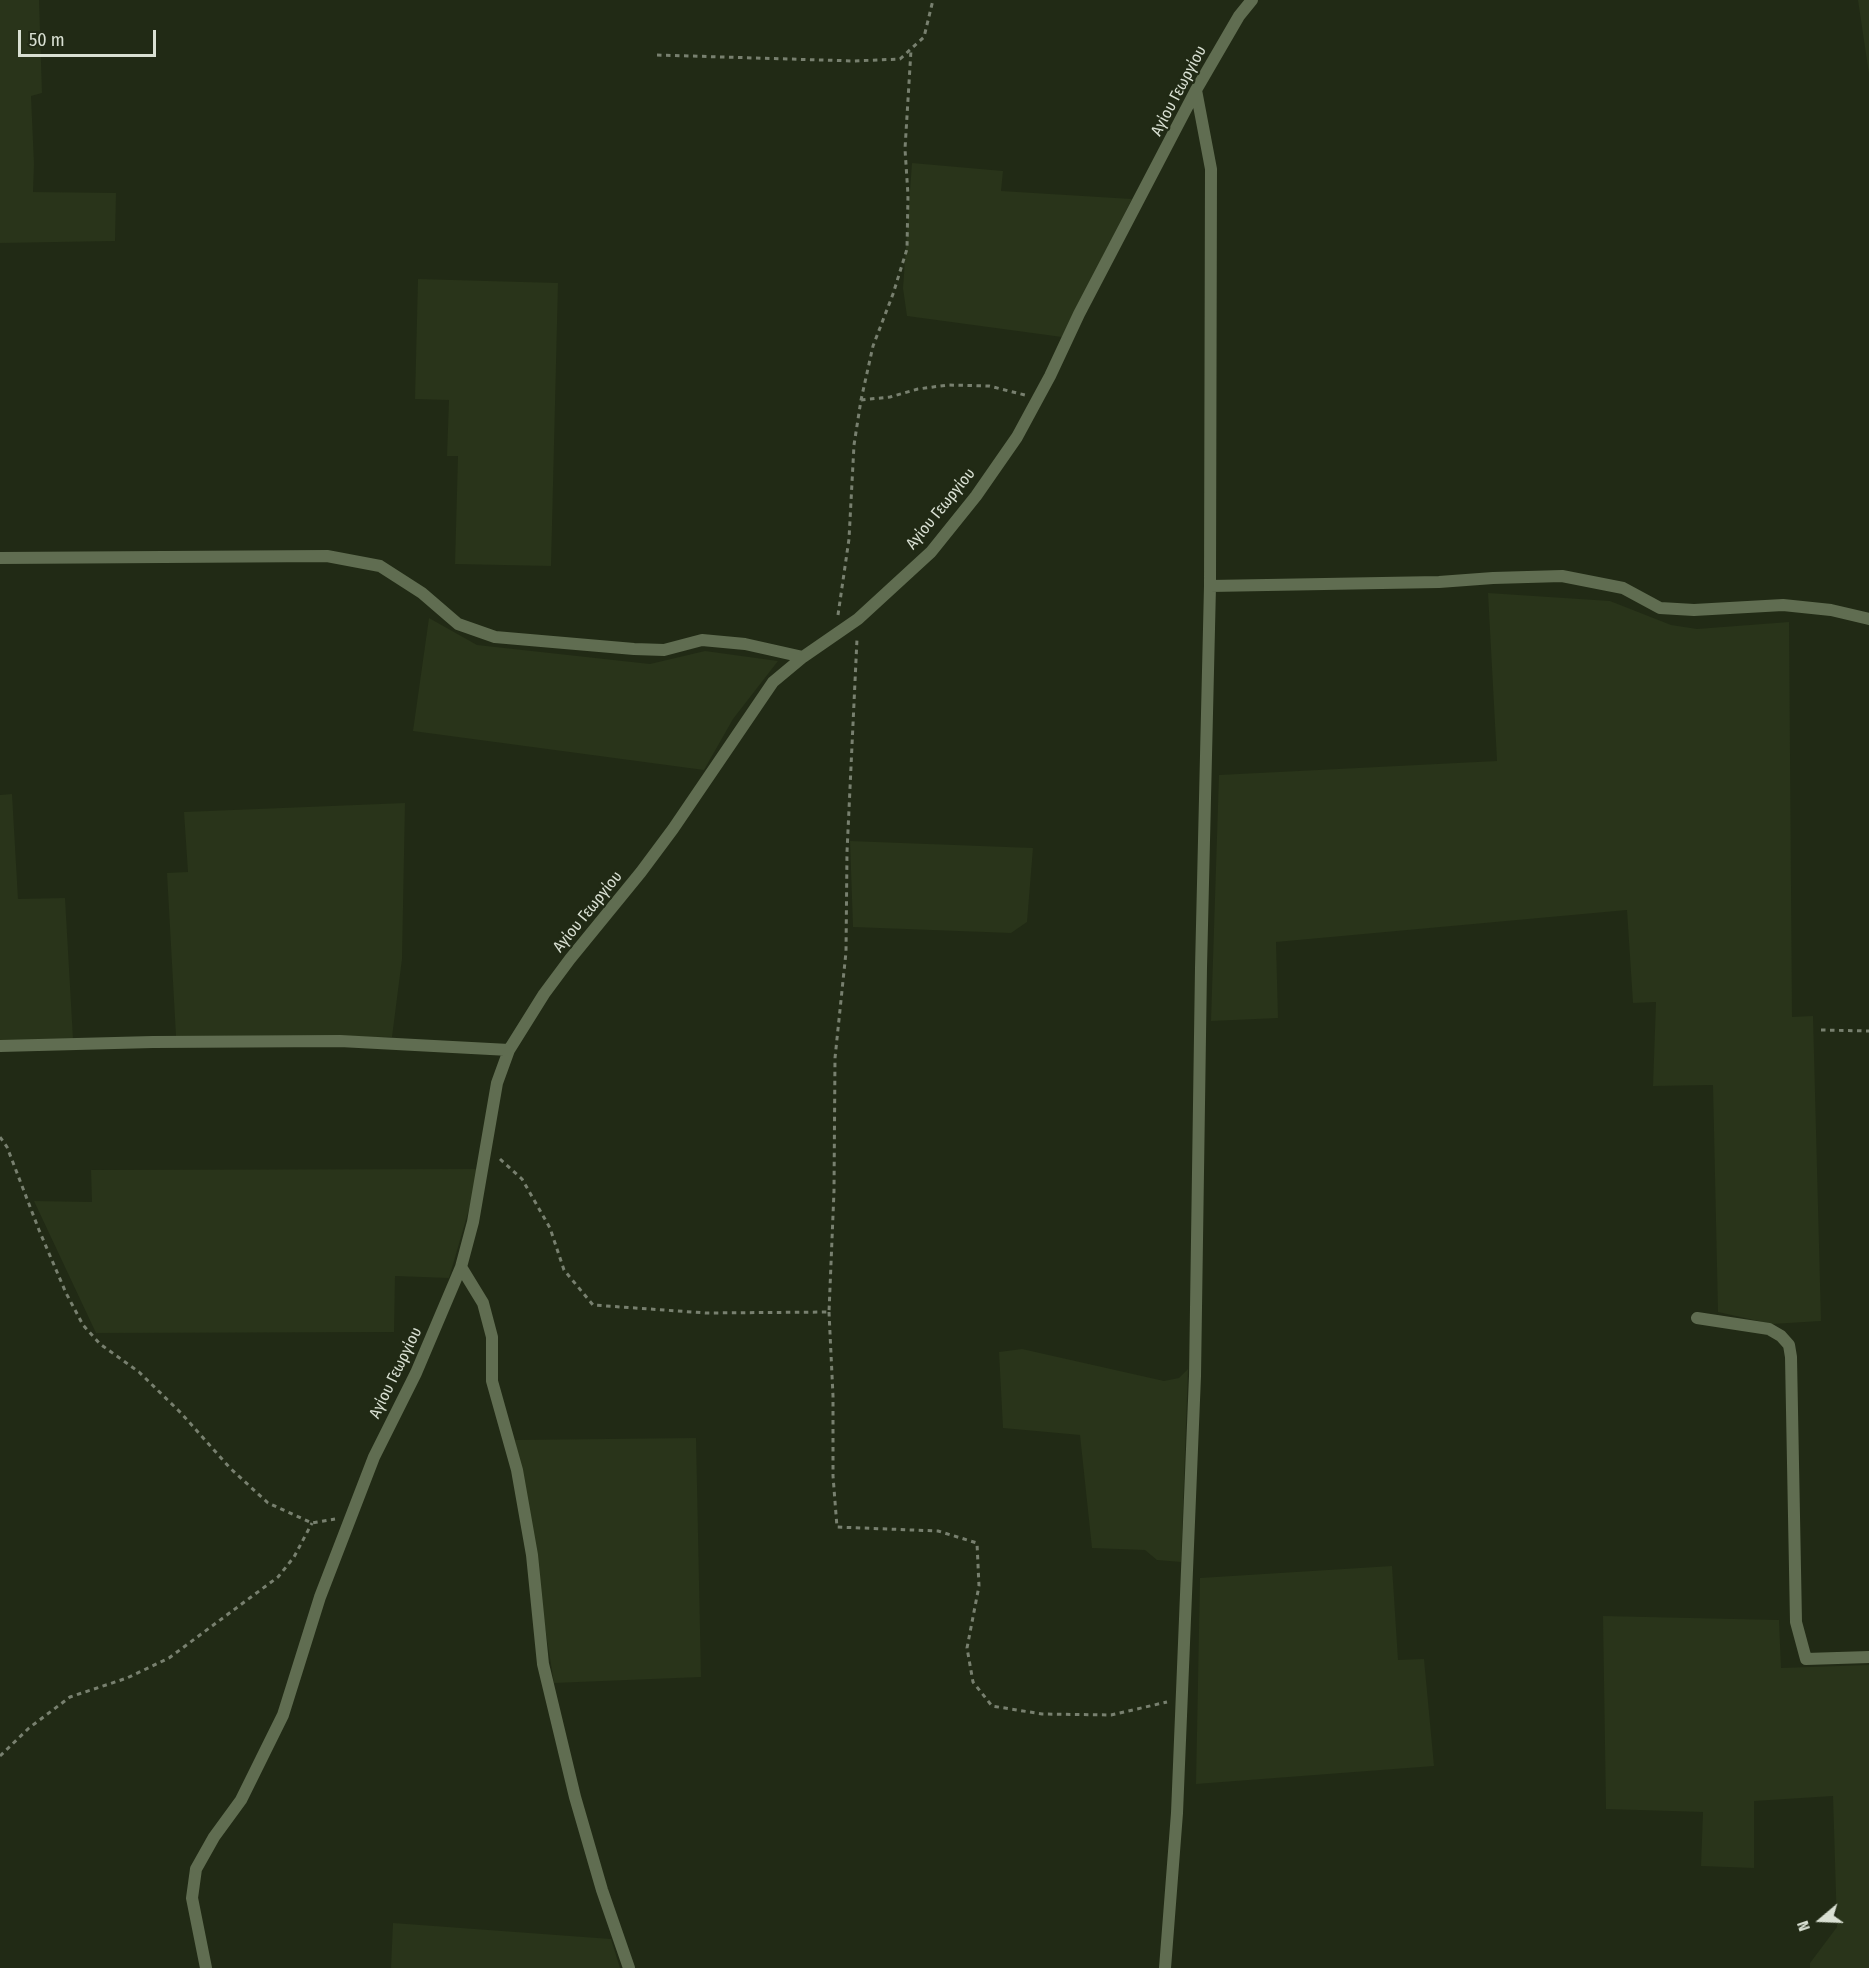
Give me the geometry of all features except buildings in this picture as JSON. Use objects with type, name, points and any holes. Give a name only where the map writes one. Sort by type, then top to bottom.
[{"type":"street","name":"Αγίου Γεωργίου","points":[[206,1968],[192,1898],[196,1869],[213,1837],[241,1800],[284,1715],[320,1598],[374,1457],[416,1373],[461,1268],[473,1222],[497,1083],[509,1050],[557,976],[673,830],[772,682],[803,657],[858,619],[931,552],[976,496],[1017,436],[1196,90],[1239,16],[1252,0]]},
{"type":"street","points":[[1165,1968],[1177,1814],[1196,1376],[1201,968],[1210,586],[1211,169],[1196,90]]},
{"type":"street","points":[[0,558],[327,556],[380,566],[422,593],[458,624],[495,636],[664,650],[702,640],[745,644],[803,657]]},
{"type":"street","points":[[1210,586],[1439,582],[1562,576],[1623,588],[1660,608],[1694,610],[1783,604],[1832,610],[1869,620]]},
{"type":"street","points":[[0,1046],[340,1041],[509,1050]]},
{"type":"street","points":[[461,1268],[483,1303],[492,1337],[492,1381],[517,1470],[532,1556],[543,1664],[575,1797],[602,1890],[629,1968]]},
{"type":"street","points":[[1697,1318],[1769,1329],[1781,1336],[1789,1345],[1796,1622],[1806,1659],[1869,1657]]},
{"type":"path","points":[[657,55],[854,61],[900,59],[924,37],[933,0]]},
{"type":"path","points":[[836,634],[849,539],[854,445],[861,400],[873,346],[907,249],[908,195],[905,149],[910,50]]},
{"type":"path","points":[[861,400],[890,397],[918,389],[948,385],[989,386],[1037,398]]},
{"type":"path","points":[[858,619],[847,852],[846,952],[835,1058],[834,1191],[829,1312],[833,1396],[833,1476],[837,1527],[938,1531],[977,1543],[979,1586],[967,1648],[973,1682],[992,1706],[1042,1714],[1111,1715],[1182,1698]]},
{"type":"path","points":[[1821,1030],[1869,1031]]},
{"type":"path","points":[[0,1137],[7,1147],[66,1293],[83,1325],[100,1344],[140,1372],[181,1413],[230,1468],[268,1503],[312,1523],[351,1516]]},
{"type":"path","points":[[486,1147],[522,1179],[550,1228],[564,1270],[593,1305],[706,1313],[829,1312]]},
{"type":"path","points":[[0,1756],[29,1728],[70,1697],[127,1678],[169,1658],[278,1577],[294,1557],[312,1523]]},
{"type":"shaded area","points":[[0,0],[39,0],[42,93],[31,96],[33,192],[116,193],[115,241],[0,243]]},
{"type":"shaded area","points":[[1858,0],[1869,0],[1869,74]]},
{"type":"shaded area","points":[[912,163],[1003,171],[1001,191],[1132,199],[1062,337],[907,316],[903,288]]},
{"type":"shaded area","points":[[418,279],[558,283],[551,566],[455,564],[458,456],[447,456],[449,400],[415,399]]},
{"type":"shaded area","points":[[1488,593],[1610,601],[1671,625],[1697,629],[1789,622],[1792,1017],[1813,1016],[1821,1321],[1772,1324],[1718,1312],[1713,1085],[1653,1086],[1656,1002],[1633,1003],[1627,910],[1276,942],[1278,1018],[1211,1021],[1219,775],[1497,761]]},
{"type":"shaded area","points":[[429,618],[477,645],[650,664],[705,651],[778,661],[733,719],[704,770],[413,731]]},
{"type":"shaded area","points":[[12,794],[18,899],[65,898],[73,1039],[0,1041],[0,795]]},
{"type":"shaded area","points":[[405,803],[402,959],[392,1037],[176,1036],[167,873],[188,872],[184,812]]},
{"type":"shaded area","points":[[850,841],[1033,848],[1027,922],[1011,933],[853,927]]},
{"type":"shaded area","points":[[478,1169],[472,1199],[449,1278],[395,1276],[394,1332],[96,1333],[34,1201],[92,1202],[91,1170]]},
{"type":"shaded area","points":[[1022,1349],[1164,1381],[1179,1378],[1188,1369],[1181,1562],[1157,1560],[1145,1550],[1092,1548],[1080,1435],[1003,1428],[999,1352]]},
{"type":"shaded area","points":[[696,1438],[701,1677],[554,1683],[515,1440]]},
{"type":"shaded area","points":[[1392,1566],[1398,1660],[1424,1659],[1434,1766],[1196,1784],[1200,1578]]},
{"type":"shaded area","points":[[1603,1616],[1779,1620],[1781,1668],[1869,1665],[1869,1968],[1810,1968],[1810,1963],[1837,1927],[1833,1796],[1754,1801],[1754,1868],[1701,1866],[1703,1812],[1606,1809]]},
{"type":"shaded area","points":[[393,1923],[611,1939],[620,1968],[391,1968]]}]
